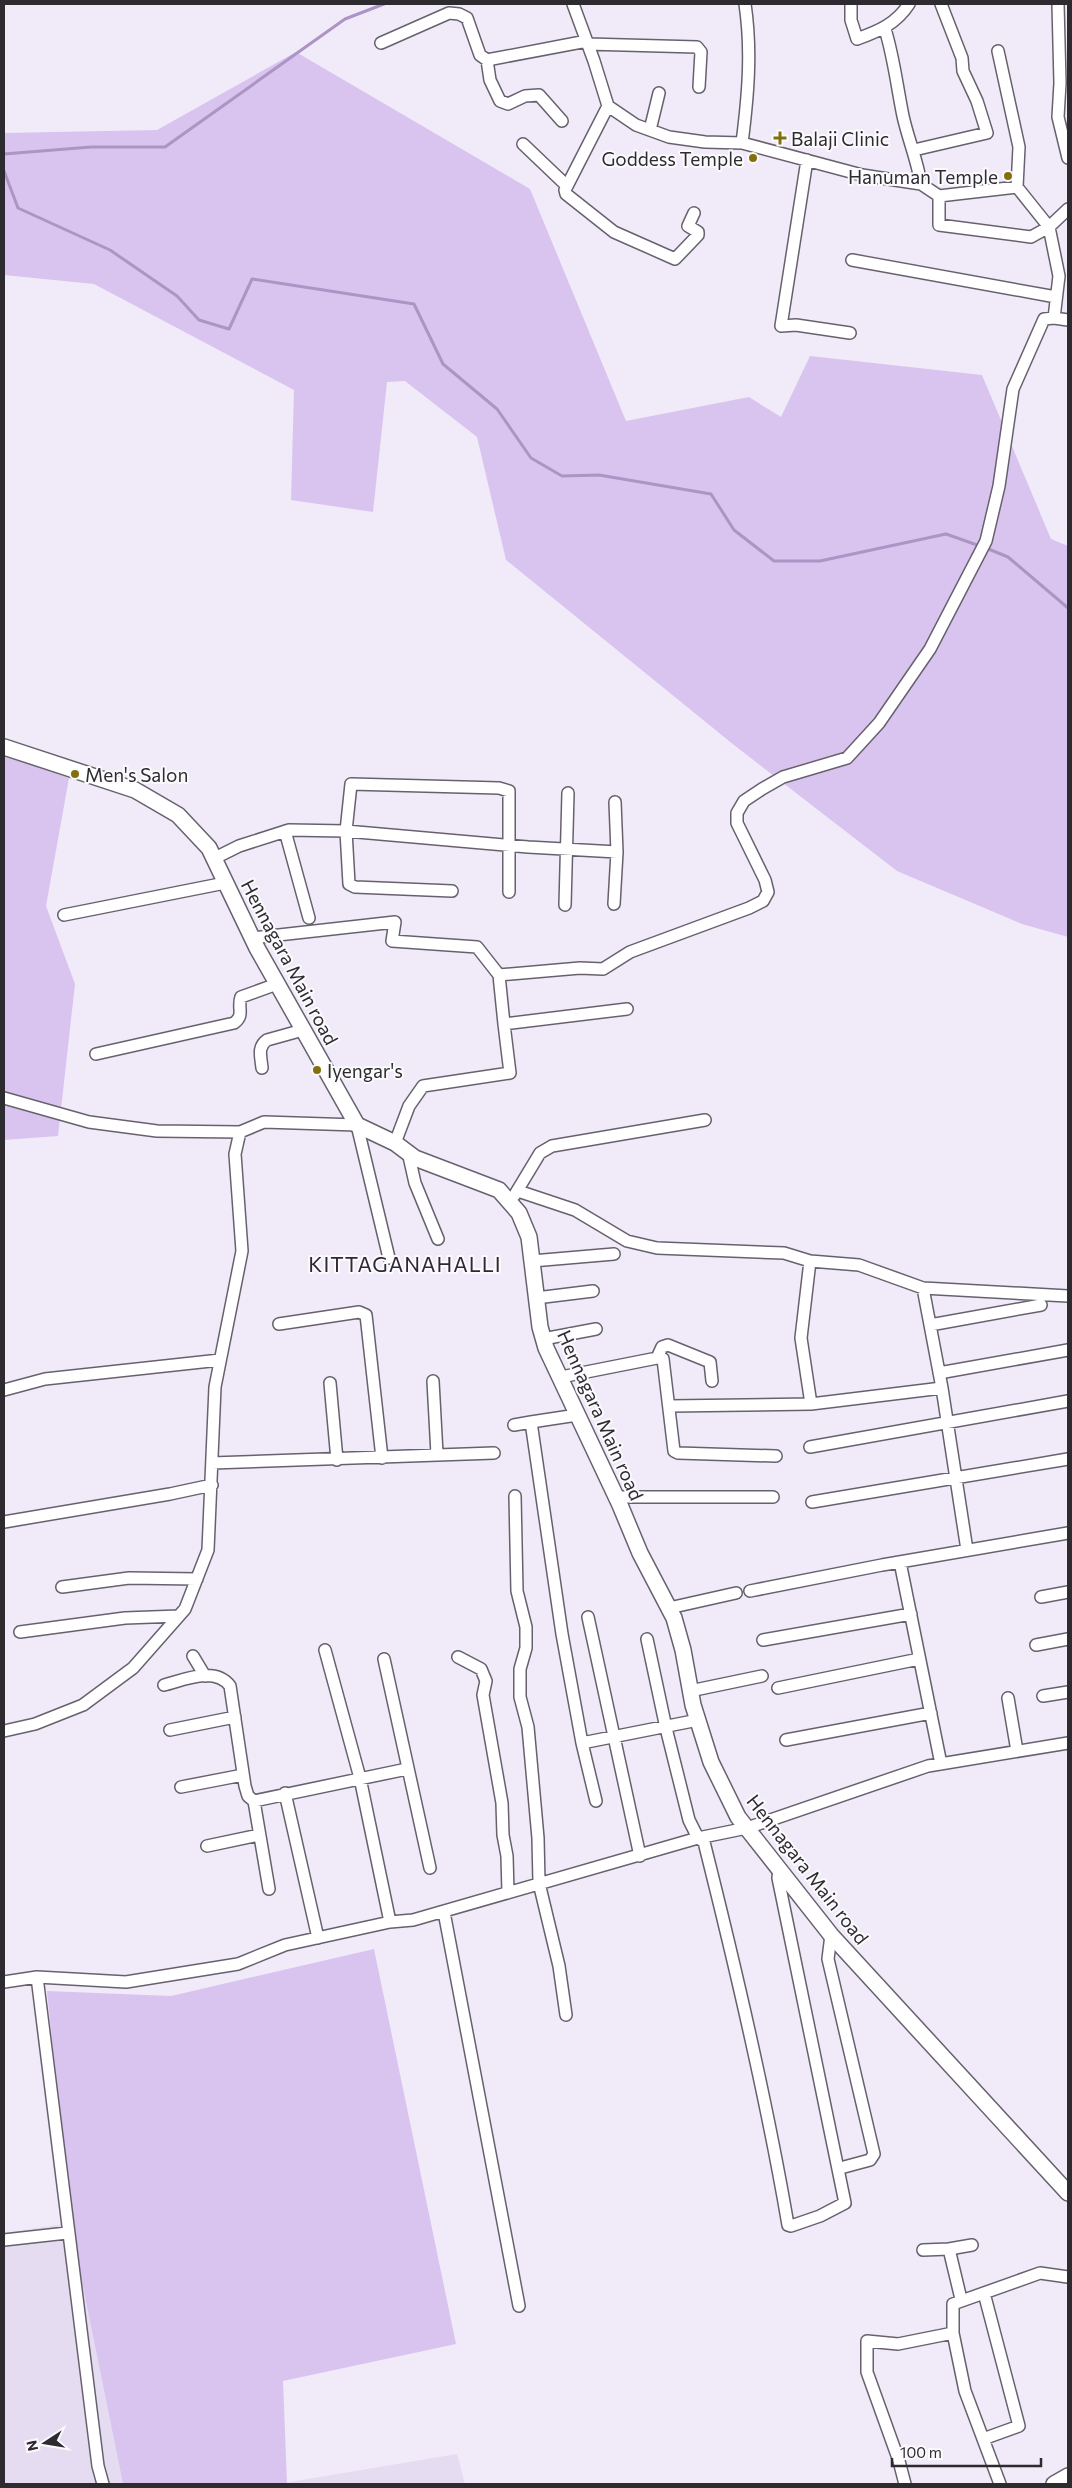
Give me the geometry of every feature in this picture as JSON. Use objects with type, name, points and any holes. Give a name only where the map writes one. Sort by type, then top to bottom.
[{"type":"street","points":[[573,4],[608,106],[636,125],[669,137],[705,142],[742,143],[862,175],[921,184],[939,196],[1017,186]]},
{"type":"street","points":[[742,143],[748,95],[750,37],[744,4]]},
{"type":"street","points":[[851,4],[851,20],[857,39],[885,29],[903,14],[909,4]]},
{"type":"street","points":[[914,150],[987,133],[978,101],[963,71],[962,58],[941,4]]},
{"type":"street","points":[[1058,4],[1060,82],[1058,116],[1068,158]]},
{"type":"street","points":[[381,43],[449,13],[459,14],[467,18],[480,56],[487,60],[587,42],[697,47],[701,52],[699,87]]},
{"type":"street","points":[[885,29],[895,60],[903,118],[914,150],[921,184]]},
{"type":"street","points":[[998,51],[1019,147],[1017,186],[1049,227],[1059,276],[1054,318]]},
{"type":"street","points":[[487,60],[490,80],[500,101],[508,104],[525,96],[539,95],[562,121]]},
{"type":"street","points":[[650,130],[659,93]]},
{"type":"street","points":[[608,106],[567,186],[566,194],[614,232],[674,259],[698,235],[698,232],[688,226],[694,213]]},
{"type":"street","points":[[523,144],[567,186]]},
{"type":"street","points":[[807,160],[781,326],[796,325],[850,333]]},
{"type":"street","points":[[939,196],[939,225],[1031,236],[1049,227],[1068,209]]},
{"type":"street","points":[[852,260],[1056,297]]},
{"type":"street","points":[[499,975],[580,968],[603,969],[630,952],[731,917],[763,901],[768,892],[765,880],[737,823],[737,813],[744,801],[783,777],[848,758],[879,723],[930,649],[986,541],[998,486],[1013,388],[1044,319],[1068,320]]},
{"type":"street","name":"Hennagara Main road","points":[[4,747],[135,790],[178,815],[209,848],[252,938],[357,1125],[401,1148],[415,1158],[514,1196],[529,1237],[543,1339],[617,1497],[640,1553],[669,1608],[683,1650],[690,1691],[710,1762],[738,1817],[831,1935],[1068,2193]]},
{"type":"street","points":[[452,890],[355,887],[349,884],[346,831],[351,784],[499,788],[509,791],[510,844],[508,892]]},
{"type":"street","points":[[564,905],[568,793]]},
{"type":"street","points":[[614,904],[617,852],[615,802]]},
{"type":"street","points":[[213,859],[239,846],[285,831],[346,831],[617,852]]},
{"type":"street","points":[[285,831],[309,918]]},
{"type":"street","points":[[64,915],[225,883]]},
{"type":"street","points":[[252,938],[395,922],[392,941],[477,946],[499,975],[510,1073],[423,1086],[409,1106],[401,1148],[438,1239]]},
{"type":"street","points":[[96,1054],[234,1023],[240,1019],[239,1003],[241,997],[277,984]]},
{"type":"street","points":[[504,1024],[627,1009]]},
{"type":"street","points":[[262,1068],[260,1050],[262,1043],[303,1030]]},
{"type":"street","points":[[4,1098],[89,1122],[157,1131],[240,1132],[264,1122],[357,1125],[389,1258]]},
{"type":"street","points":[[705,1120],[552,1146],[540,1153],[514,1196],[576,1210],[627,1241],[657,1248],[784,1253],[810,1261],[859,1265],[913,1282],[923,1288],[1068,1296]]},
{"type":"street","points":[[4,1731],[35,1724],[83,1705],[133,1668],[185,1609],[197,1579],[208,1550],[215,1387],[242,1252],[235,1154],[240,1132]]},
{"type":"street","points":[[532,1261],[614,1254]]},
{"type":"street","points":[[810,1261],[801,1338],[811,1404]]},
{"type":"street","points":[[923,1288],[942,1388],[967,1550]]},
{"type":"street","points":[[536,1298],[593,1291]]},
{"type":"street","points":[[930,1325],[1041,1306]]},
{"type":"street","points":[[279,1324],[359,1312],[366,1314],[382,1458]]},
{"type":"street","points":[[543,1339],[596,1329]]},
{"type":"street","points":[[657,1358],[662,1347],[668,1345],[710,1362],[712,1381]]},
{"type":"street","points":[[939,1374],[1068,1350]]},
{"type":"street","points":[[561,1377],[657,1358],[663,1359],[670,1406],[672,1447],[678,1453],[776,1456]]},
{"type":"street","points":[[4,1390],[45,1379],[220,1360]]},
{"type":"street","points":[[433,1381],[437,1454]]},
{"type":"street","points":[[330,1383],[337,1460]]},
{"type":"street","points":[[670,1406],[811,1404],[942,1388]]},
{"type":"street","points":[[810,1446],[1068,1401]]},
{"type":"street","points":[[514,1425],[577,1415]]},
{"type":"street","points":[[531,1422],[562,1634],[582,1743],[596,1801]]},
{"type":"street","points":[[212,1463],[494,1453]]},
{"type":"street","points":[[812,1502],[1068,1459]]},
{"type":"street","points":[[4,1522],[170,1494],[212,1485]]},
{"type":"street","points":[[515,1496],[517,1591],[526,1627],[526,1648],[520,1669],[520,1697],[528,1727],[538,1838],[539,1883],[559,1966],[566,2016]]},
{"type":"street","points":[[617,1497],[773,1497]]},
{"type":"street","points":[[750,1591],[900,1562],[1068,1533]]},
{"type":"street","points":[[900,1562],[941,1764]]},
{"type":"street","points":[[62,1587],[129,1578],[197,1579]]},
{"type":"street","points":[[1041,1597],[1068,1592]]},
{"type":"street","points":[[669,1608],[736,1593]]},
{"type":"street","points":[[763,1640],[911,1614]]},
{"type":"street","points":[[20,1632],[125,1618],[179,1616]]},
{"type":"street","points":[[588,1617],[640,1856]]},
{"type":"street","points":[[647,1639],[666,1728],[689,1820],[698,1838],[704,1842],[720,1907],[772,2135],[788,2225],[791,2226],[820,2216],[845,2203],[778,1878],[779,1869]]},
{"type":"street","points":[[1036,1645],[1068,1639]]},
{"type":"street","points":[[325,1650],[360,1778],[390,1922]]},
{"type":"street","points":[[193,1656],[205,1676]]},
{"type":"street","points":[[458,1657],[481,1669],[486,1681],[483,1695],[502,1803],[508,1893]]},
{"type":"street","points":[[384,1660],[430,1868]]},
{"type":"street","points":[[778,1688],[919,1660]]},
{"type":"street","points":[[164,1685],[217,1675],[225,1679],[230,1686],[243,1775],[248,1796],[254,1801],[269,1889]]},
{"type":"street","points":[[690,1691],[762,1676]]},
{"type":"street","points":[[1043,1696],[1068,1692]]},
{"type":"street","points":[[1008,1698],[1017,1751]]},
{"type":"street","points":[[786,1740],[931,1713]]},
{"type":"street","points":[[170,1730],[236,1717]]},
{"type":"street","points":[[582,1743],[666,1728],[698,1720]]},
{"type":"street","points":[[4,1982],[37,1977],[126,1982],[238,1964],[285,1945],[390,1922],[413,1920],[698,1838],[747,1828],[928,1766],[1068,1743]]},
{"type":"street","points":[[254,1801],[284,1793],[408,1769]]},
{"type":"street","points":[[181,1787],[243,1775]]},
{"type":"street","points":[[284,1793],[318,1938]]},
{"type":"street","points":[[207,1846],[259,1835]]},
{"type":"street","points":[[444,1912],[519,2306]]},
{"type":"street","points":[[831,1935],[828,1959],[874,2154],[870,2160],[844,2166]]},
{"type":"street","points":[[37,1977],[98,2466],[103,2484]]},
{"type":"street","points":[[4,2240],[68,2233]]},
{"type":"street","points":[[923,2250],[949,2249],[972,2245]]},
{"type":"street","points":[[949,2249],[961,2299]]},
{"type":"street","points":[[1000,2484],[965,2390],[953,2333],[953,2304],[961,2299],[1040,2273],[1068,2277]]},
{"type":"street","points":[[983,2439],[1019,2426],[984,2293]]},
{"type":"street","points":[[905,2484],[896,2452],[867,2372],[867,2341],[898,2344],[953,2333]]},
{"type":"street","points":[[1054,2484],[1068,2476]]},
{"type":"shaded area","points":[[296,52],[530,189],[626,421],[749,397],[781,417],[810,356],[982,375],[1051,539],[1068,546],[1068,937],[1022,924],[897,871],[734,745],[506,560],[477,437],[405,381],[387,382],[373,512],[291,500],[294,390],[94,284],[4,275],[4,133],[157,130]]},
{"type":"shaded area","points":[[4,755],[69,778],[46,906],[75,984],[58,1136],[4,1140]]},
{"type":"shaded area","points":[[374,1949],[456,2344],[283,2381],[287,2483],[123,2484],[70,2223],[47,1991],[171,1996]]},
{"type":"shaded area","points":[[70,2223],[123,2484],[4,2484],[4,2233]]},
{"type":"shaded area","points":[[457,2454],[465,2484],[278,2484]]},
{"type":"waterway","points":[[4,154],[91,147],[165,147],[345,19],[384,4]]},
{"type":"waterway","points":[[4,171],[18,208],[110,250],[177,296],[199,320],[229,329],[252,279],[414,304],[443,364],[497,409],[531,458],[562,476],[599,475],[711,494],[734,530],[774,561],[820,561],[946,534],[980,546]]},
{"type":"waterway","points":[[986,548],[1008,557],[1068,608]]},
{"type":"place","name":"Balaji Clinic","points":[[780,138]]},
{"type":"place","name":"Goddess Temple","points":[[753,158]]},
{"type":"place","name":"Hanuman Temple","points":[[1008,176]]},
{"type":"place","name":"Men's Salon","points":[[75,774]]},
{"type":"place","name":"Iyengar's","points":[[317,1070]]},
{"type":"district","name":"KITTAGANAHALLI","points":[[405,1263]]}]
